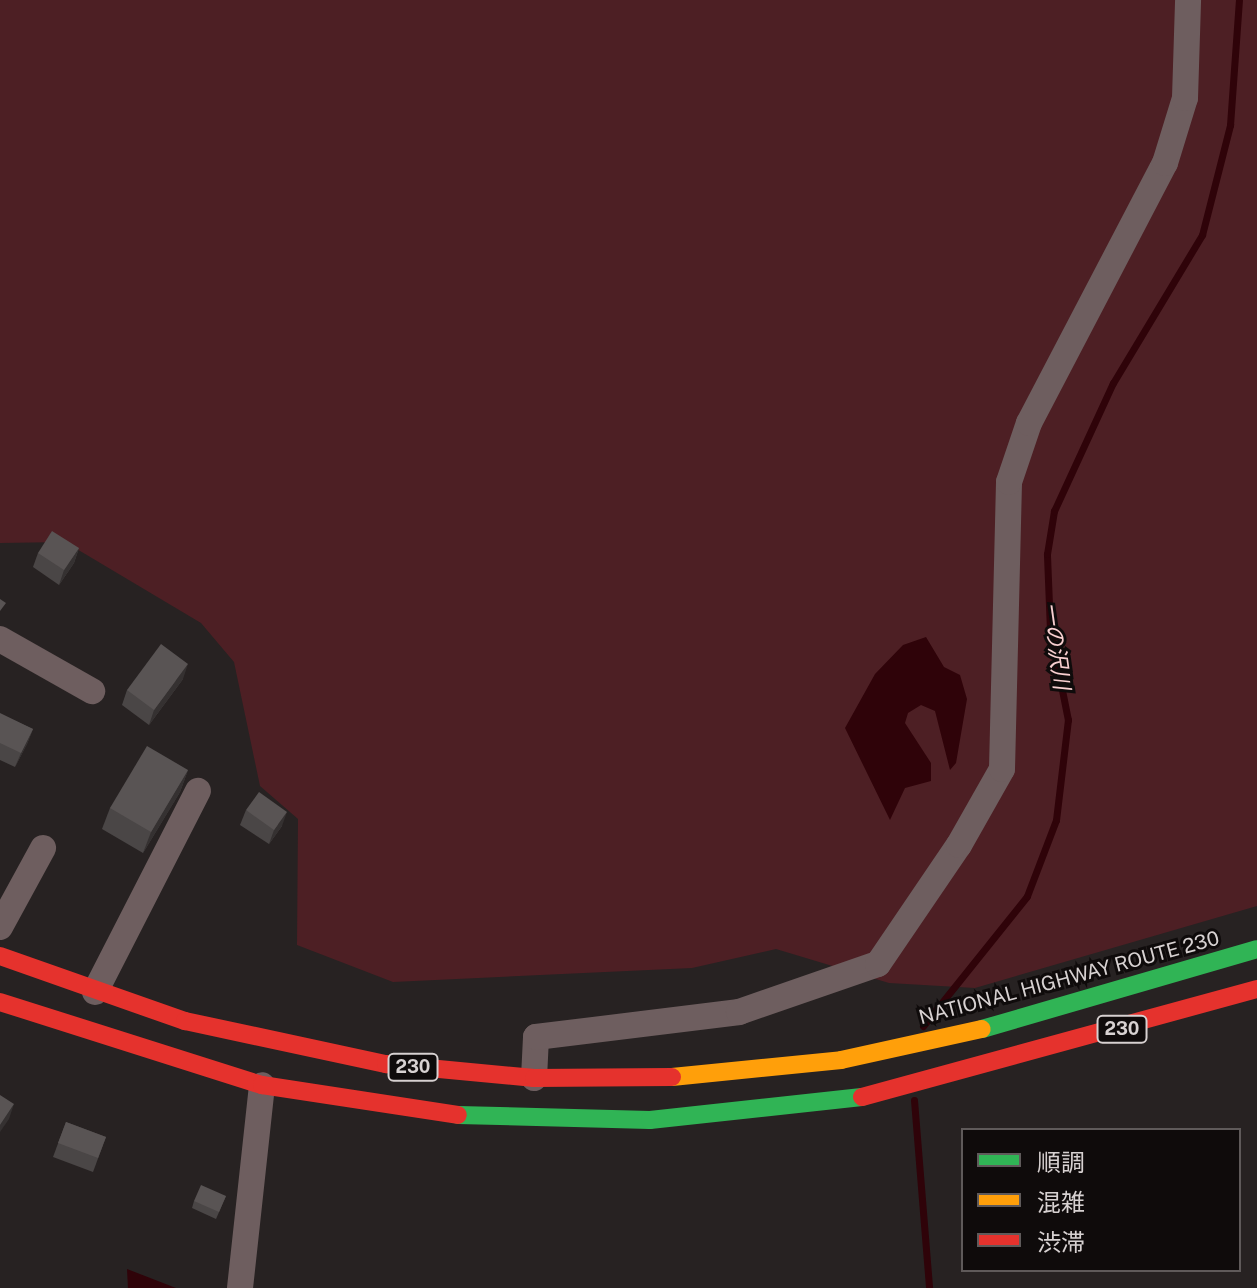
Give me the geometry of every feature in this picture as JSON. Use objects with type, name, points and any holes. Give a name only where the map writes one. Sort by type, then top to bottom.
[{"type":"highway","name":"NATIONAL HIGHWAY ROUTE 230","points":[[0,956],[95,992],[185,1021],[386,1064],[534,1078],[663,1078],[841,1060],[987,1028],[1257,949]]},
{"type":"highway","name":"230","points":[[1,1005],[262,1085],[428,1114],[538,1121],[650,1120],[838,1102],[987,1068],[1257,989]]},
{"type":"street","points":[[534,1078],[536,1037],[739,1012],[878,964],[959,845],[1002,769],[1009,482],[1029,423],[1165,163],[1185,98],[1188,0]]},
{"type":"street","points":[[0,639],[92,691]]},
{"type":"street","points":[[95,992],[150,872],[198,791]]},
{"type":"street","points":[[0,927],[43,848]]},
{"type":"street","points":[[240,1288],[262,1085]]},
{"type":"shaded area","points":[[0,0],[1257,0],[1257,906],[975,988],[889,983],[776,949],[692,968],[393,982],[297,945],[298,819],[260,786],[234,662],[201,623],[65,542],[0,543]]},
{"type":"shaded area","points":[[926,637],[944,667],[960,675],[967,699],[956,763],[950,770],[935,711],[921,705],[908,713],[905,723],[931,763],[931,781],[905,788],[890,820],[845,728],[875,674],[903,645]]},
{"type":"shaded area","points":[[127,1269],[176,1288],[128,1288]]},
{"type":"building","points":[[52,531],[79,548],[64,570],[38,553]]},
{"type":"building","points":[[161,644],[188,664],[154,710],[127,690]]},
{"type":"building","points":[[0,713],[33,729],[21,753],[0,743]]},
{"type":"building","points":[[147,746],[188,770],[151,832],[110,808]]},
{"type":"building","points":[[259,792],[287,812],[274,830],[246,810]]},
{"type":"building","points":[[0,1095],[14,1104],[0,1125]]},
{"type":"building","points":[[66,1122],[106,1137],[98,1158],[58,1143]]},
{"type":"building","points":[[201,1185],[226,1196],[219,1212],[194,1201]]},
{"type":"waterway","name":"一の沢川","points":[[923,1026],[1027,896],[1056,820],[1068,720],[1050,630],[1047,554],[1054,511],[1113,383],[1202,235],[1230,125],[1239,0]]},
{"type":"waterway","name":"一の沢川","points":[[914,1100],[929,1288]]},
{"type":"traffic: fast","points":[[982,1029],[1257,949]]},
{"type":"traffic: fast","points":[[458,1115],[650,1120],[862,1097]]},
{"type":"traffic: slow","points":[[672,1077],[841,1060],[982,1029]]},
{"type":"traffic: jam","points":[[0,956],[185,1021],[386,1064],[534,1078],[672,1077]]},
{"type":"traffic: jam","points":[[862,1097],[1257,989]]},
{"type":"traffic: jam","points":[[0,1002],[262,1085],[458,1115]]}]
